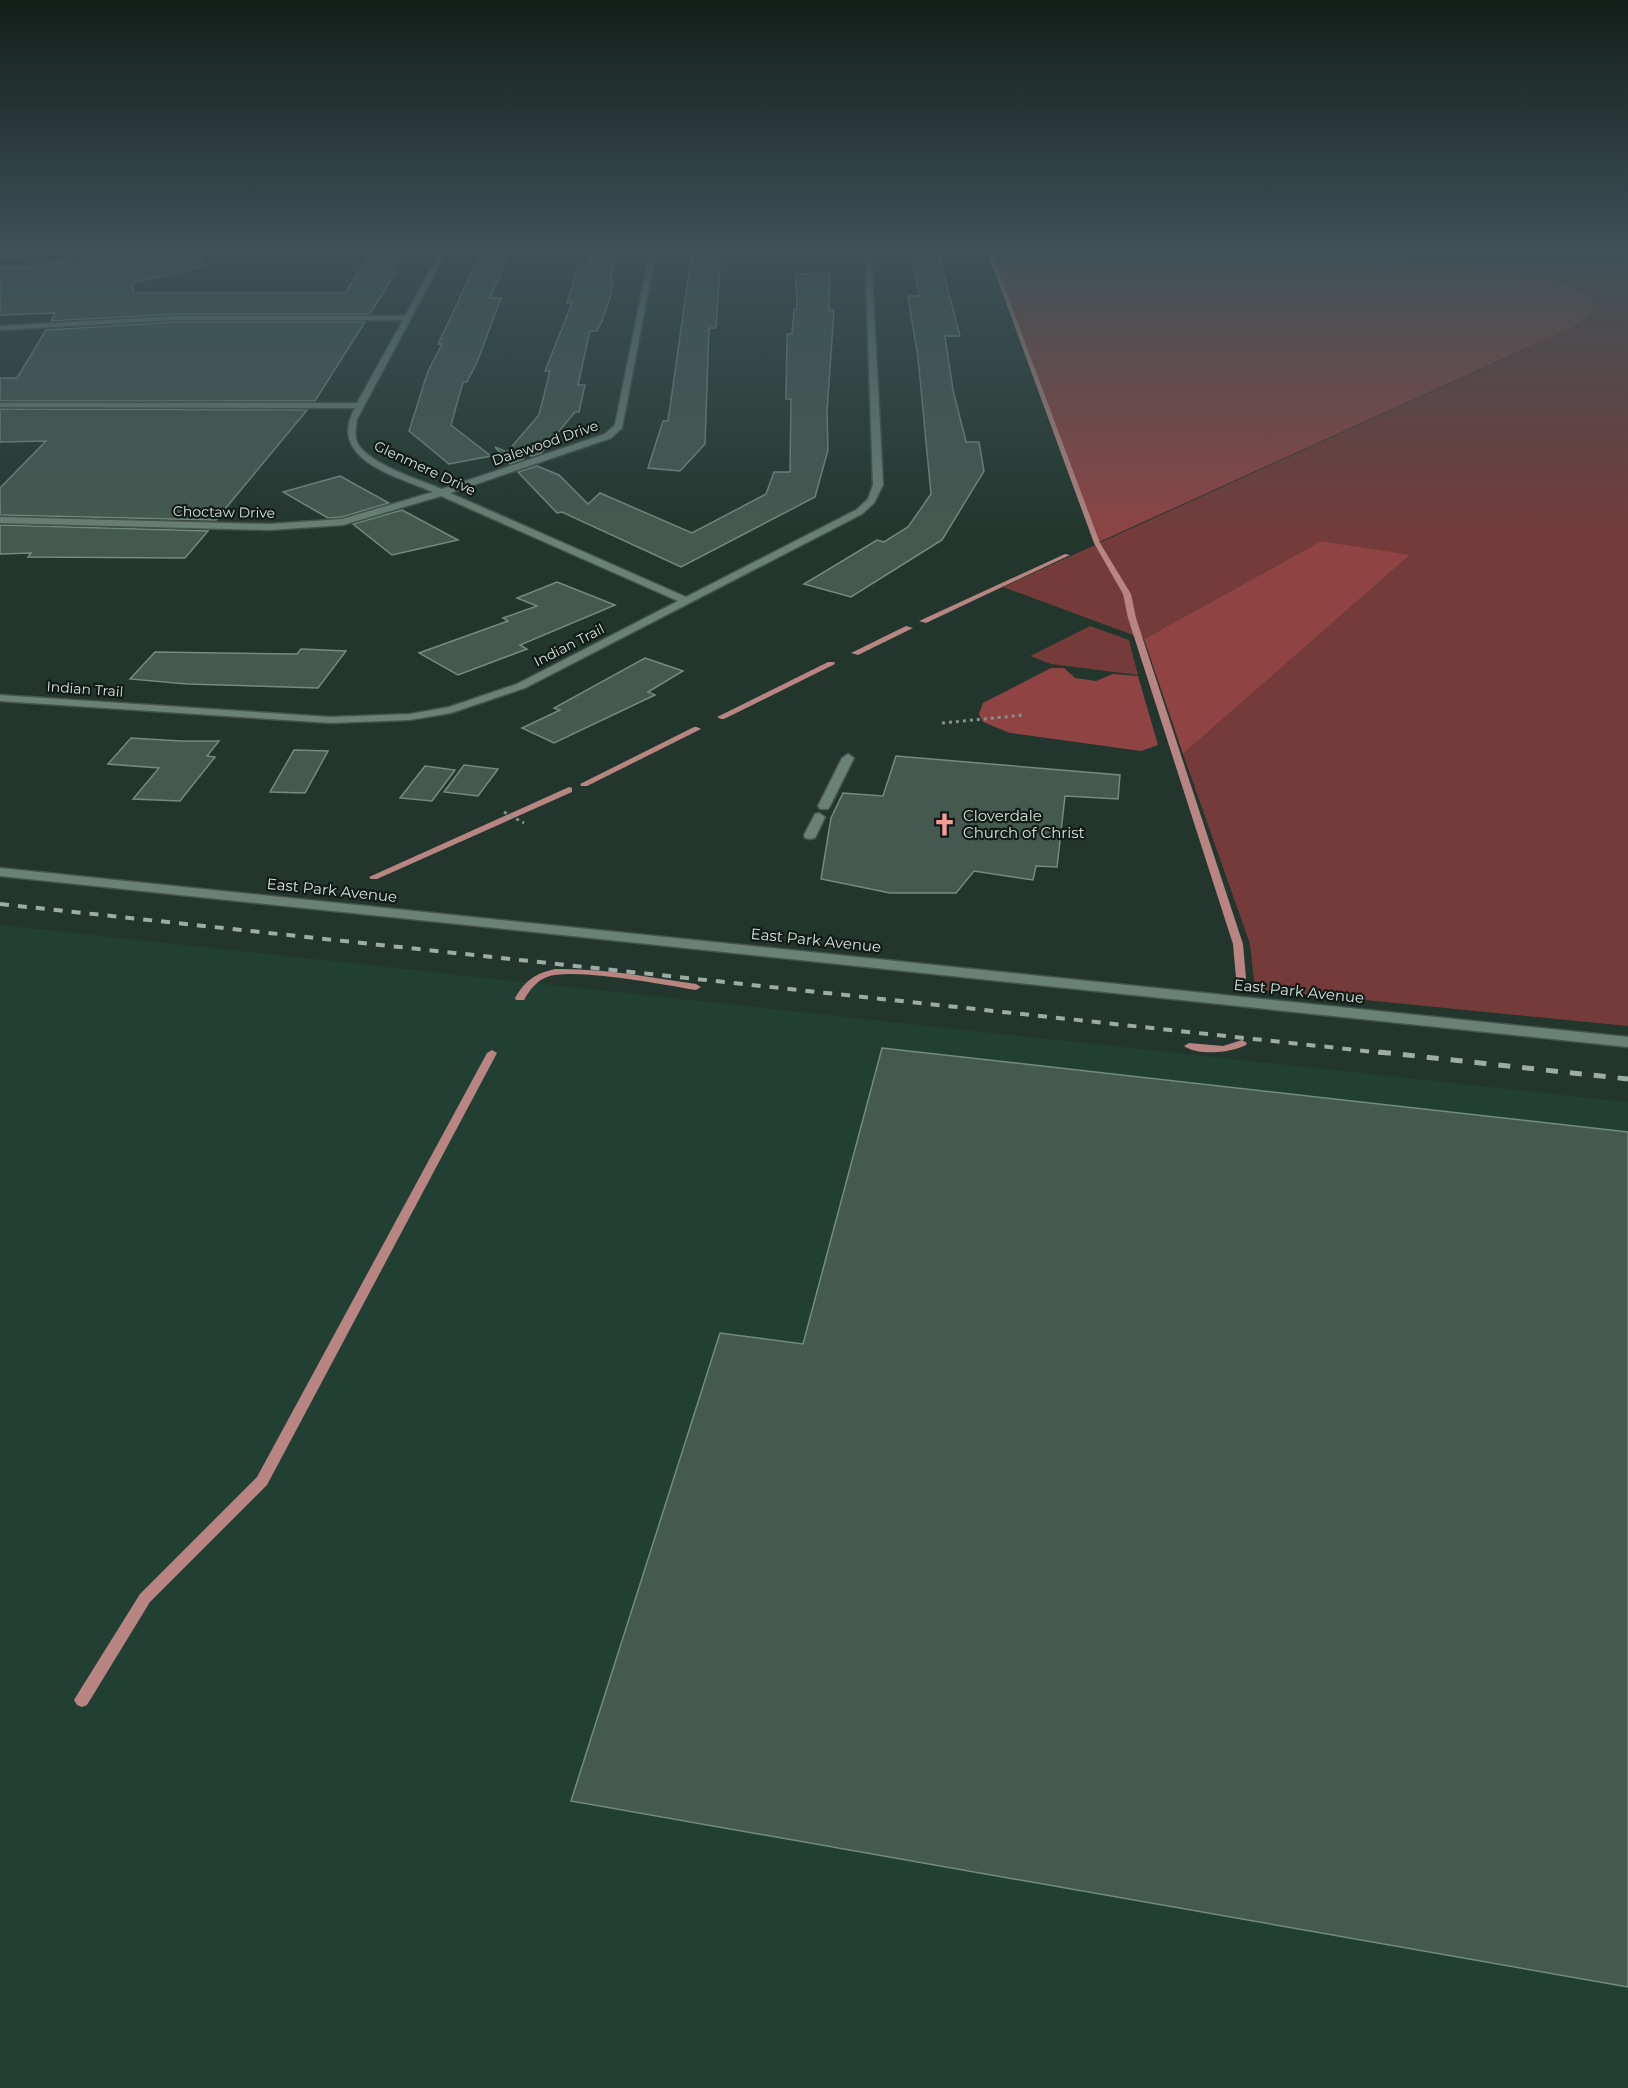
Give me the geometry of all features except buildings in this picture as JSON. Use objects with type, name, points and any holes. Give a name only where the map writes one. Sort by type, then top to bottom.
[{"type":"street","name":"Glenmere Drive","points":[[392,348],[361,406],[350,432],[353,444],[364,456],[381,466],[687,601]]},
{"type":"street","name":"Dalewood Drive","points":[[443,492],[591,442],[616,431],[633,348]]},
{"type":"street","name":"Indian Trail","points":[[0,698],[331,720],[410,717],[451,710],[521,686],[867,506],[879,485],[873,348]]},
{"type":"street","points":[[0,405],[361,406]]},
{"type":"street","name":"Choctaw Drive","points":[[0,520],[232,527],[309,526],[371,515],[443,492]]},
{"type":"street","points":[[810,835],[848,758]]},
{"type":"street","name":"East Park Avenue","points":[[0,872],[1628,1042]]},
{"type":"path","points":[[942,723],[1025,715]]},
{"type":"path","points":[[506,813],[524,823]]},
{"type":"shaded area","points":[[1027,348],[1526,348],[1099,542]]},
{"type":"shaded area","points":[[1526,348],[1628,348],[1628,1026],[1255,989],[1250,944],[1183,754],[1409,556],[1321,541],[1144,639],[1003,587]]},
{"type":"shaded area","points":[[1321,541],[1410,555],[1183,754],[1144,639]]},
{"type":"shaded area","points":[[1090,626],[1129,640],[1138,675],[1051,664],[1030,656]]},
{"type":"shaded area","points":[[1051,668],[1064,668],[1075,678],[1096,681],[1113,674],[1138,676],[1158,745],[1141,751],[1010,733],[983,722],[979,714],[983,703]]},
{"type":"shaded area","points":[[0,925],[1628,1102],[1628,2088],[0,2088]]},
{"type":"waterway","points":[[1025,348],[1097,543],[1127,594],[1132,618],[1238,944],[1241,978]]},
{"type":"waterway","points":[[923,621],[1067,555]]},
{"type":"waterway","points":[[855,653],[909,628]]},
{"type":"waterway","points":[[721,717],[831,664]]},
{"type":"waterway","points":[[584,784],[697,729]]},
{"type":"waterway","points":[[374,877],[569,790]]},
{"type":"waterway","points":[[520,998],[536,980],[543,975],[555,972],[594,973],[696,987]]},
{"type":"waterway","points":[[1189,1046],[1223,1049],[1242,1043]]},
{"type":"waterway","points":[[82,1700],[145,1598],[262,1481],[492,1053]]},
{"type":"railway","points":[[0,904],[1393,1054]]},
{"type":"railway","points":[[1379,1052],[1628,1079]]},
{"type":"place","name":"Cloverdale Church of Christ","points":[[945,824]]}]
